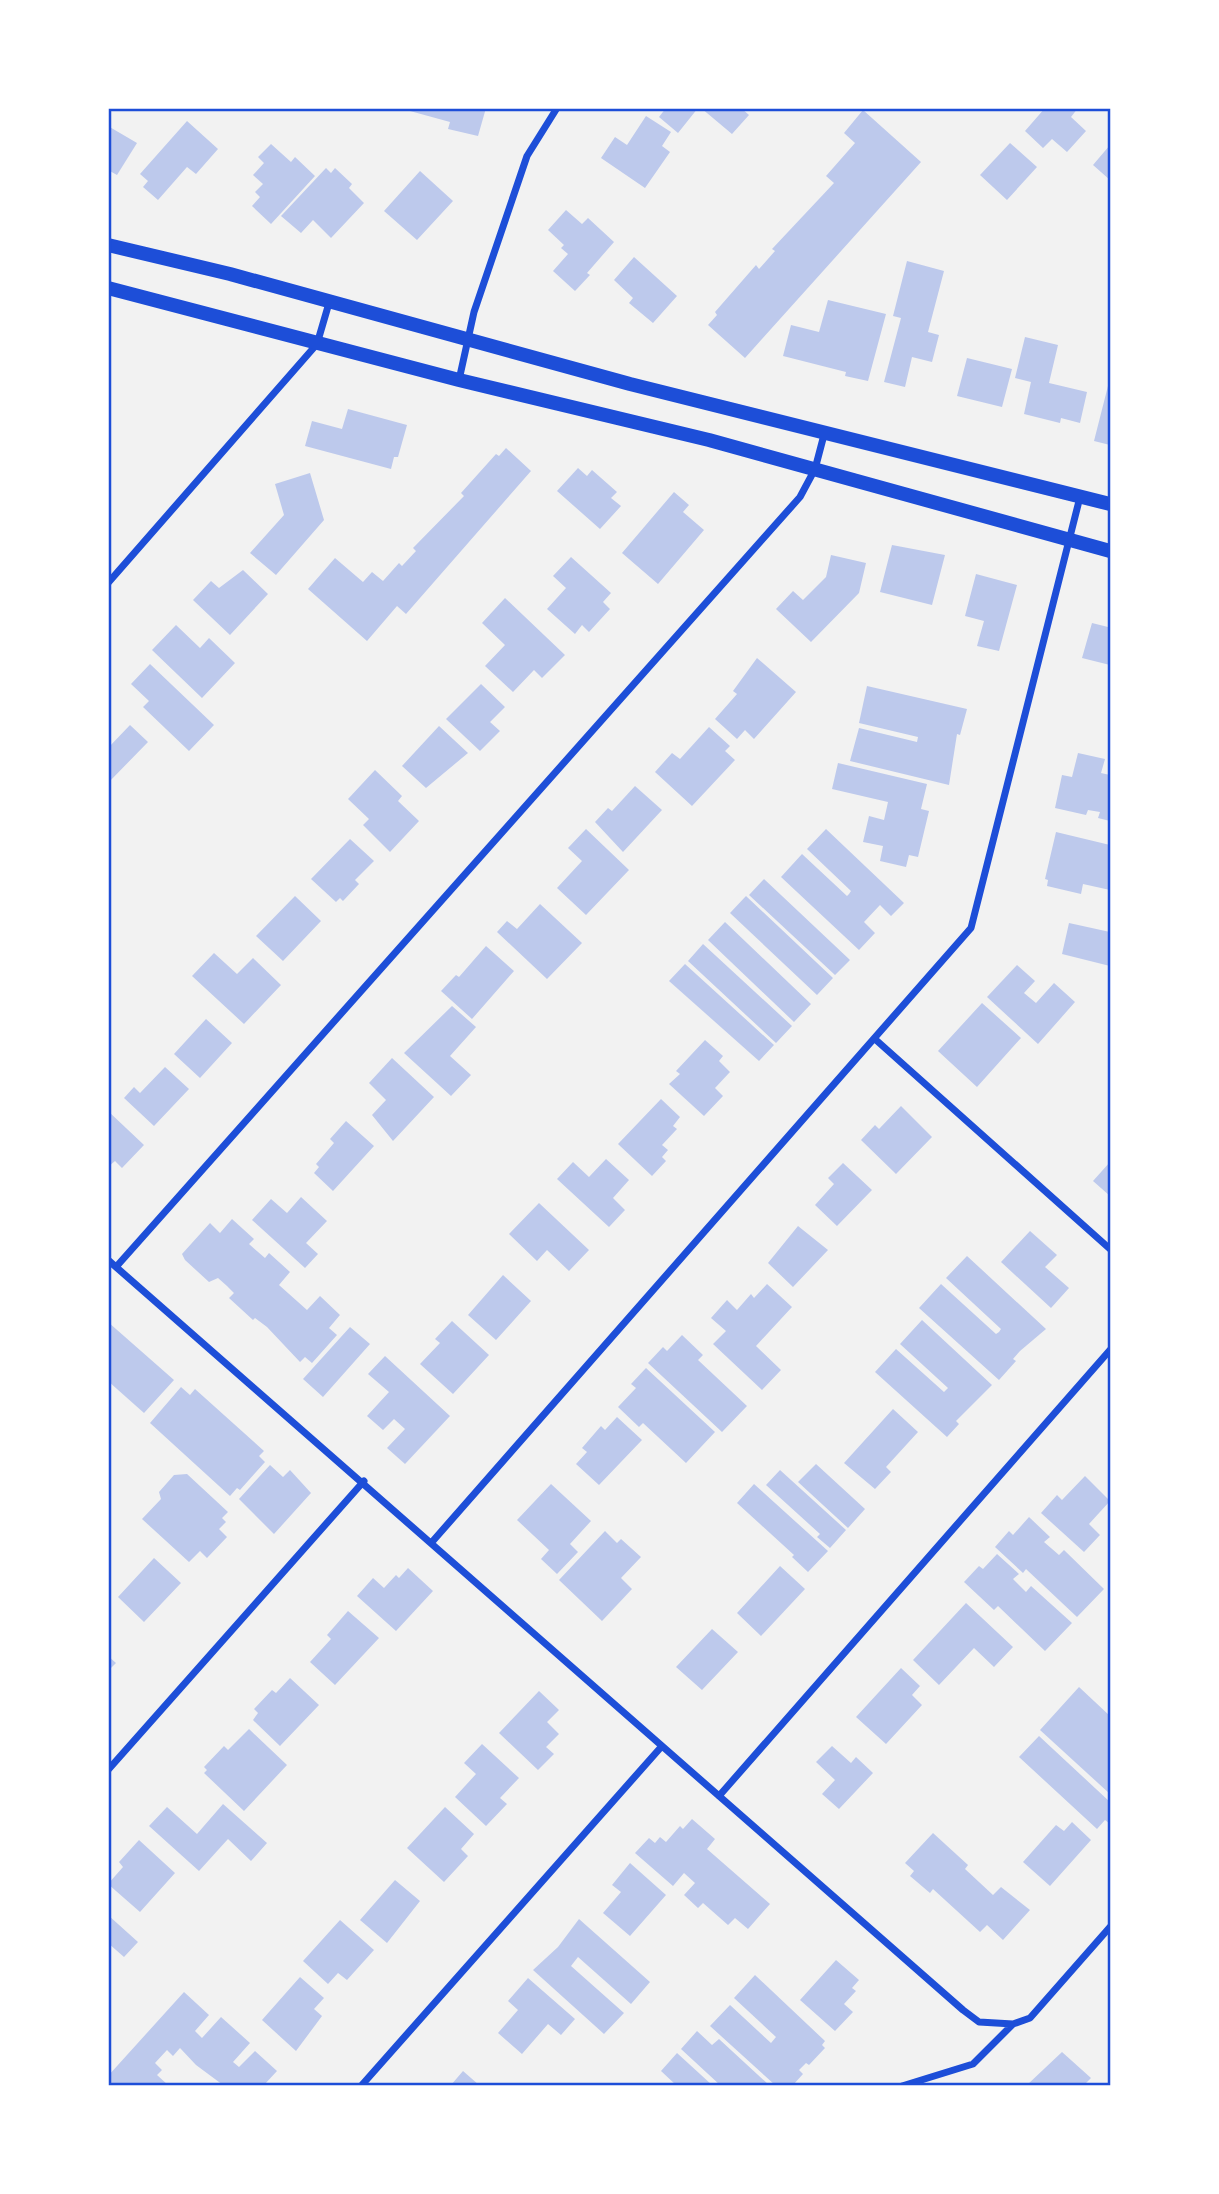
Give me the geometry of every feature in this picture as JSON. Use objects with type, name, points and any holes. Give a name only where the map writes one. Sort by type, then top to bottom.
[{"type":"main road","points":[[108,245],[230,274],[630,384],[1111,504]]},
{"type":"main road","points":[[108,288],[317,344],[816,469],[1111,551]]},
{"type":"street","points":[[459,380],[474,312],[527,156],[557,108]]},
{"type":"street","points":[[108,583],[317,344],[329,303]]},
{"type":"street","points":[[116,1267],[800,497],[816,469],[825,431]]},
{"type":"street","points":[[432,1542],[876,1040],[971,928],[1080,497]]},
{"type":"street","points":[[876,1040],[1111,1249]]},
{"type":"street","points":[[108,1261],[364,1481],[662,1746],[979,2022],[1013,2024],[1030,2018],[1111,1927]]},
{"type":"street","points":[[719,1796],[1111,1350]]},
{"type":"street","points":[[108,1770],[364,1481]]},
{"type":"street","points":[[361,2085],[662,1746]]},
{"type":"street","points":[[902,2085],[973,2064],[1013,2024]]},
{"type":"building","points":[[399,108],[486,108],[478,136],[448,129],[450,122]]},
{"type":"building","points":[[666,108],[698,108],[678,133],[659,117]]},
{"type":"building","points":[[701,108],[741,108],[749,115],[732,134]]},
{"type":"building","points":[[1045,108],[1078,108],[1071,117],[1086,131],[1067,152],[1052,139],[1043,148],[1025,131]]},
{"type":"building","points":[[863,110],[921,162],[745,358],[708,325],[717,315],[715,312],[756,265],[759,269],[775,251],[772,249],[834,183],[826,176],[855,143],[844,133]]},
{"type":"building","points":[[646,116],[671,132],[662,146],[670,152],[645,188],[601,158],[615,137],[627,145]]},
{"type":"building","points":[[187,121],[218,149],[196,174],[187,167],[158,200],[143,187],[148,181],[140,174]]},
{"type":"building","points":[[108,126],[137,143],[117,175],[108,170]]},
{"type":"building","points":[[1010,143],[1037,167],[1007,200],[980,175]]},
{"type":"building","points":[[271,144],[291,162],[295,157],[315,176],[271,224],[252,206],[260,197],[255,192],[263,184],[253,175],[264,163],[258,157]]},
{"type":"building","points":[[1110,145],[1110,180],[1093,165]]},
{"type":"building","points":[[326,168],[331,173],[335,168],[352,184],[349,188],[364,203],[331,238],[313,220],[301,233],[281,216]]},
{"type":"building","points":[[420,171],[453,201],[417,240],[384,211]]},
{"type":"building","points":[[566,210],[582,224],[588,218],[614,242],[575,291],[553,271],[568,254],[561,248],[564,245],[548,230]]},
{"type":"building","points":[[634,257],[677,296],[653,323],[629,303],[633,298],[614,280]]},
{"type":"building","points":[[907,261],[944,271],[928,332],[939,335],[932,362],[912,357],[905,387],[884,382],[901,318],[893,316]]},
{"type":"building","points":[[828,300],[886,314],[868,381],[845,376],[846,372],[783,356],[791,325],[819,332]]},
{"type":"building","points":[[1025,337],[1058,345],[1049,383],[1087,392],[1080,423],[1061,418],[1060,423],[1024,414],[1031,382],[1015,378]]},
{"type":"building","points":[[967,358],[1012,369],[1002,407],[957,396]]},
{"type":"building","points":[[1110,378],[1110,445],[1094,441]]},
{"type":"building","points":[[348,409],[407,425],[398,457],[394,457],[391,469],[305,446],[312,421],[342,429]]},
{"type":"building","points":[[506,448],[531,471],[406,614],[397,606],[367,641],[308,589],[335,558],[363,582],[372,572],[383,581],[399,563],[402,566],[416,551],[413,548],[464,496],[461,493],[496,454],[499,456]]},
{"type":"building","points":[[578,468],[587,476],[592,470],[617,492],[611,498],[621,506],[600,529],[557,491]]},
{"type":"building","points":[[310,473],[324,520],[276,575],[250,553],[284,515],[275,484]]},
{"type":"building","points":[[674,492],[689,505],[683,512],[704,530],[658,584],[622,553]]},
{"type":"building","points":[[892,545],[945,555],[932,605],[880,592]]},
{"type":"building","points":[[831,555],[866,563],[859,593],[811,642],[776,609],[793,591],[803,600],[826,577]]},
{"type":"building","points":[[571,557],[611,593],[603,602],[610,609],[589,632],[582,625],[575,634],[547,609],[566,588],[553,576]]},
{"type":"building","points":[[243,570],[268,594],[230,635],[193,600],[211,581],[219,588]]},
{"type":"building","points":[[976,574],[1017,585],[999,651],[977,646],[984,621],[965,616]]},
{"type":"building","points":[[505,598],[565,655],[542,678],[534,670],[513,692],[485,666],[505,645],[482,623]]},
{"type":"building","points":[[1110,622],[1110,665],[1082,658],[1092,623],[1108,627]]},
{"type":"building","points":[[176,625],[200,648],[209,638],[235,663],[202,698],[152,650]]},
{"type":"building","points":[[757,658],[796,692],[754,739],[745,730],[737,739],[715,719],[737,694],[733,691]]},
{"type":"building","points":[[150,664],[214,725],[189,751],[143,707],[149,701],[131,684]]},
{"type":"building","points":[[481,684],[505,707],[490,722],[500,731],[480,751],[446,719]]},
{"type":"building","points":[[867,686],[967,709],[960,735],[957,734],[949,785],[850,761],[859,728],[917,742],[918,737],[859,723]]},
{"type":"building","points":[[130,725],[148,742],[108,783],[108,748]]},
{"type":"building","points":[[439,726],[468,753],[426,788],[402,766]]},
{"type":"building","points":[[709,727],[730,746],[725,751],[735,760],[692,806],[655,772],[672,753],[680,759]]},
{"type":"building","points":[[1078,753],[1105,759],[1101,773],[1110,775],[1110,821],[1098,818],[1100,812],[1088,810],[1086,815],[1055,808],[1062,775],[1072,777]]},
{"type":"building","points":[[838,763],[927,784],[921,809],[929,811],[918,857],[909,855],[906,867],[880,861],[883,846],[863,842],[869,816],[884,820],[888,802],[832,789]]},
{"type":"building","points":[[375,770],[402,796],[398,801],[419,821],[390,852],[363,825],[369,819],[348,799]]},
{"type":"building","points":[[635,786],[662,810],[623,852],[595,822],[608,808],[612,811]]},
{"type":"building","points":[[586,829],[629,870],[586,915],[557,888],[582,861],[568,848]]},
{"type":"building","points":[[826,829],[904,903],[891,916],[880,905],[864,922],[875,933],[859,950],[781,877],[802,854],[847,896],[849,894],[851,891],[807,849]]},
{"type":"building","points":[[1056,832],[1110,845],[1110,890],[1083,884],[1081,894],[1047,886],[1048,880],[1045,879]]},
{"type":"building","points":[[350,839],[374,861],[355,880],[359,884],[343,901],[340,898],[336,902],[311,879]]},
{"type":"building","points":[[764,879],[850,960],[835,975],[749,895]]},
{"type":"building","points":[[295,896],[321,921],[283,961],[256,936]]},
{"type":"building","points":[[746,896],[833,978],[817,995],[730,913]]},
{"type":"building","points":[[540,904],[582,943],[547,979],[497,932],[507,921],[517,929]]},
{"type":"building","points":[[725,922],[811,1004],[794,1022],[708,940]]},
{"type":"building","points":[[1069,923],[1110,932],[1110,966],[1062,954]]},
{"type":"building","points":[[703,944],[792,1026],[776,1043],[688,961]]},
{"type":"building","points":[[486,946],[514,971],[472,1019],[441,991],[456,975],[459,977]]},
{"type":"building","points":[[214,953],[237,974],[253,958],[281,985],[244,1024],[192,976]]},
{"type":"building","points":[[685,964],[774,1045],[759,1061],[669,981]]},
{"type":"building","points":[[1017,965],[1035,981],[1024,993],[1036,1003],[1054,983],[1075,1002],[1038,1044],[987,997]]},
{"type":"building","points":[[982,1003],[1021,1038],[977,1087],[938,1051]]},
{"type":"building","points":[[452,1006],[476,1027],[450,1056],[471,1075],[451,1096],[404,1053]]},
{"type":"building","points":[[206,1019],[232,1043],[200,1078],[174,1054]]},
{"type":"building","points":[[705,1040],[723,1056],[719,1061],[730,1072],[715,1088],[723,1096],[704,1116],[669,1084],[680,1074],[676,1071]]},
{"type":"building","points":[[392,1058],[434,1097],[393,1141],[372,1115],[386,1100],[369,1083]]},
{"type":"building","points":[[165,1067],[189,1089],[154,1126],[124,1098],[134,1087],[140,1093]]},
{"type":"building","points":[[661,1099],[680,1117],[673,1126],[677,1129],[662,1145],[668,1150],[662,1157],[666,1161],[652,1176],[618,1144]]},
{"type":"building","points":[[901,1106],[932,1137],[896,1174],[861,1140],[875,1125],[879,1129]]},
{"type":"building","points":[[108,1111],[144,1145],[122,1168],[115,1161],[108,1167]]},
{"type":"building","points":[[346,1121],[374,1146],[333,1191],[314,1173],[319,1167],[316,1164],[334,1143],[330,1139]]},
{"type":"building","points":[[606,1159],[629,1180],[613,1198],[625,1210],[609,1227],[557,1179],[573,1162],[589,1177]]},
{"type":"building","points":[[1110,1162],[1110,1196],[1093,1181]]},
{"type":"building","points":[[843,1163],[872,1190],[837,1226],[815,1205],[834,1184],[828,1178]]},
{"type":"building","points":[[301,1197],[327,1221],[306,1243],[318,1254],[305,1268],[252,1220],[271,1199],[287,1213]]},
{"type":"building","points":[[539,1203],[589,1250],[569,1271],[547,1250],[537,1261],[509,1234]]},
{"type":"building","points":[[232,1219],[254,1239],[249,1244],[265,1258],[269,1253],[290,1272],[279,1285],[307,1310],[320,1296],[340,1315],[329,1328],[337,1335],[312,1363],[305,1357],[300,1362],[267,1327],[255,1318],[253,1320],[229,1298],[234,1293],[218,1278],[209,1282],[185,1260],[182,1254],[210,1223],[220,1233]]},
{"type":"building","points":[[798,1226],[828,1250],[793,1287],[768,1263]]},
{"type":"building","points":[[1030,1231],[1057,1255],[1045,1267],[1069,1288],[1051,1308],[1001,1262]]},
{"type":"building","points":[[967,1256],[1046,1329],[1020,1351],[1013,1359],[1016,1361],[999,1380],[919,1308],[941,1284],[996,1334],[999,1332],[1001,1329],[946,1278]]},
{"type":"building","points":[[503,1275],[531,1301],[496,1340],[468,1315]]},
{"type":"building","points":[[767,1284],[792,1307],[756,1346],[781,1370],[762,1390],[713,1344],[726,1331],[711,1318],[727,1300],[737,1310],[751,1294],[754,1298]]},
{"type":"building","points":[[922,1320],[992,1385],[956,1421],[959,1424],[947,1437],[875,1372],[896,1349],[944,1392],[948,1388],[900,1344]]},
{"type":"building","points":[[452,1321],[489,1355],[453,1394],[420,1364],[440,1343],[435,1339]]},
{"type":"building","points":[[108,1322],[174,1380],[144,1413],[108,1381]]},
{"type":"building","points":[[350,1327],[370,1344],[323,1397],[303,1379]]},
{"type":"building","points":[[682,1335],[703,1355],[698,1360],[747,1406],[722,1432],[648,1363],[663,1347],[667,1351]]},
{"type":"building","points":[[385,1356],[450,1416],[405,1464],[387,1448],[405,1429],[394,1419],[383,1430],[367,1416],[389,1392],[368,1374]]},
{"type":"building","points":[[646,1368],[715,1432],[686,1463],[643,1423],[639,1427],[618,1407],[636,1388],[631,1384]]},
{"type":"building","points":[[181,1387],[190,1395],[195,1389],[264,1451],[259,1456],[265,1462],[240,1490],[237,1488],[230,1496],[150,1423]]},
{"type":"building","points":[[893,1409],[918,1432],[886,1467],[891,1472],[875,1489],[844,1463]]},
{"type":"building","points":[[617,1417],[642,1440],[599,1485],[576,1464],[587,1452],[582,1448],[601,1426],[605,1430]]},
{"type":"building","points":[[816,1464],[865,1509],[848,1528],[798,1482]]},
{"type":"building","points":[[270,1465],[283,1477],[290,1470],[311,1493],[274,1534],[239,1499]]},
{"type":"building","points":[[780,1470],[846,1530],[830,1548],[817,1537],[820,1534],[766,1485]]},
{"type":"building","points":[[187,1474],[228,1512],[222,1518],[226,1522],[219,1529],[227,1537],[207,1558],[200,1551],[189,1562],[142,1519],[161,1499],[159,1492],[174,1475]]},
{"type":"building","points":[[1085,1476],[1110,1501],[1089,1524],[1100,1535],[1084,1552],[1041,1513],[1057,1495],[1062,1500]]},
{"type":"building","points":[[551,1484],[591,1521],[570,1544],[578,1552],[557,1574],[541,1559],[549,1550],[517,1520]]},
{"type":"building","points":[[754,1484],[828,1551],[808,1572],[792,1557],[794,1555],[737,1503]]},
{"type":"building","points":[[1029,1517],[1050,1537],[1044,1542],[1059,1555],[1064,1550],[1104,1589],[1077,1617],[1026,1569],[1023,1573],[995,1547],[1009,1531],[1013,1535]]},
{"type":"building","points":[[605,1531],[617,1543],[621,1539],[641,1557],[621,1578],[632,1589],[602,1621],[559,1580]]},
{"type":"building","points":[[997,1554],[1019,1574],[1013,1579],[1026,1592],[1031,1586],[1072,1623],[1045,1651],[998,1606],[994,1610],[964,1582],[979,1566],[983,1569]]},
{"type":"building","points":[[154,1558],[181,1583],[144,1622],[118,1597]]},
{"type":"building","points":[[780,1566],[805,1589],[761,1636],[737,1613]]},
{"type":"building","points":[[408,1568],[433,1591],[396,1631],[357,1596],[373,1578],[384,1588],[396,1575],[399,1578]]},
{"type":"building","points":[[966,1603],[1013,1647],[994,1667],[974,1648],[939,1685],[913,1660]]},
{"type":"building","points":[[348,1611],[379,1638],[335,1685],[310,1662],[331,1639],[327,1635]]},
{"type":"building","points":[[712,1629],[738,1652],[702,1690],[676,1667]]},
{"type":"building","points":[[108,1656],[116,1663],[108,1671]]},
{"type":"building","points":[[901,1668],[920,1686],[912,1695],[922,1705],[886,1744],[856,1717]]},
{"type":"building","points":[[290,1678],[319,1705],[280,1746],[253,1720],[258,1713],[254,1709],[272,1690],[276,1693]]},
{"type":"building","points":[[1079,1687],[1110,1716],[1110,1794],[1040,1730]]},
{"type":"building","points":[[539,1691],[559,1710],[547,1722],[559,1734],[546,1747],[554,1754],[538,1770],[499,1733]]},
{"type":"building","points":[[249,1729],[287,1765],[244,1811],[204,1773],[207,1770],[204,1767],[224,1746],[228,1750]]},
{"type":"building","points":[[1039,1736],[1110,1802],[1110,1824],[1105,1820],[1097,1829],[1019,1757]]},
{"type":"building","points":[[482,1744],[519,1778],[500,1798],[507,1804],[486,1826],[455,1797],[476,1774],[464,1763]]},
{"type":"building","points":[[832,1746],[851,1763],[856,1757],[873,1773],[839,1809],[822,1794],[835,1780],[816,1762]]},
{"type":"building","points":[[223,1804],[267,1843],[251,1861],[228,1839],[199,1871],[149,1826],[167,1807],[197,1834]]},
{"type":"building","points":[[445,1807],[474,1834],[461,1849],[468,1856],[444,1882],[407,1848]]},
{"type":"building","points":[[692,1819],[715,1839],[707,1849],[770,1904],[748,1929],[735,1918],[728,1925],[703,1903],[698,1908],[684,1895],[695,1883],[684,1873],[673,1886],[635,1853],[649,1838],[655,1843],[660,1837],[666,1842],[680,1826],[683,1829]]},
{"type":"building","points":[[1072,1822],[1091,1840],[1050,1886],[1023,1862],[1056,1825],[1064,1831]]},
{"type":"building","points":[[933,1833],[968,1865],[965,1869],[993,1895],[1001,1887],[1030,1910],[1003,1940],[987,1925],[980,1932],[933,1889],[930,1893],[910,1876],[914,1871],[905,1863]]},
{"type":"building","points":[[139,1840],[175,1873],[140,1912],[108,1884],[123,1867],[119,1862]]},
{"type":"building","points":[[630,1863],[666,1895],[630,1936],[603,1913],[621,1892],[612,1885]]},
{"type":"building","points":[[395,1880],[420,1901],[387,1943],[360,1920]]},
{"type":"building","points":[[108,1915],[138,1942],[124,1957],[108,1943]]},
{"type":"building","points":[[579,1919],[650,1982],[631,2004],[578,1957],[571,1966],[624,2013],[604,2034],[533,1970],[558,1947]]},
{"type":"building","points":[[340,1920],[374,1950],[347,1980],[338,1973],[328,1984],[303,1961]]},
{"type":"building","points":[[836,1960],[859,1980],[852,1988],[856,1991],[844,2004],[853,2012],[835,2031],[800,2000]]},
{"type":"building","points":[[755,1975],[825,2041],[822,2045],[825,2048],[809,2065],[806,2063],[799,2070],[803,2074],[793,2085],[775,2085],[710,2026],[730,2005],[771,2043],[776,2037],[734,1998]]},
{"type":"building","points":[[300,1977],[324,1998],[314,2009],[322,2016],[296,2051],[262,2020]]},
{"type":"building","points":[[528,1978],[575,2019],[561,2035],[548,2024],[522,2054],[498,2033],[518,2010],[508,2001]]},
{"type":"building","points":[[184,1992],[209,2015],[195,2031],[202,2038],[221,2017],[250,2043],[233,2062],[239,2067],[255,2051],[277,2071],[264,2085],[223,2085],[196,2065],[180,2048],[173,2056],[167,2050],[155,2063],[162,2070],[157,2075],[168,2085],[108,2085],[108,2076]]},
{"type":"building","points":[[697,2031],[712,2045],[719,2039],[769,2085],[720,2085],[681,2049]]},
{"type":"building","points":[[1062,2052],[1091,2078],[1084,2085],[1027,2085]]},
{"type":"building","points":[[677,2053],[712,2085],[676,2085],[661,2071]]},
{"type":"building","points":[[463,2071],[479,2085],[451,2085]]}]
